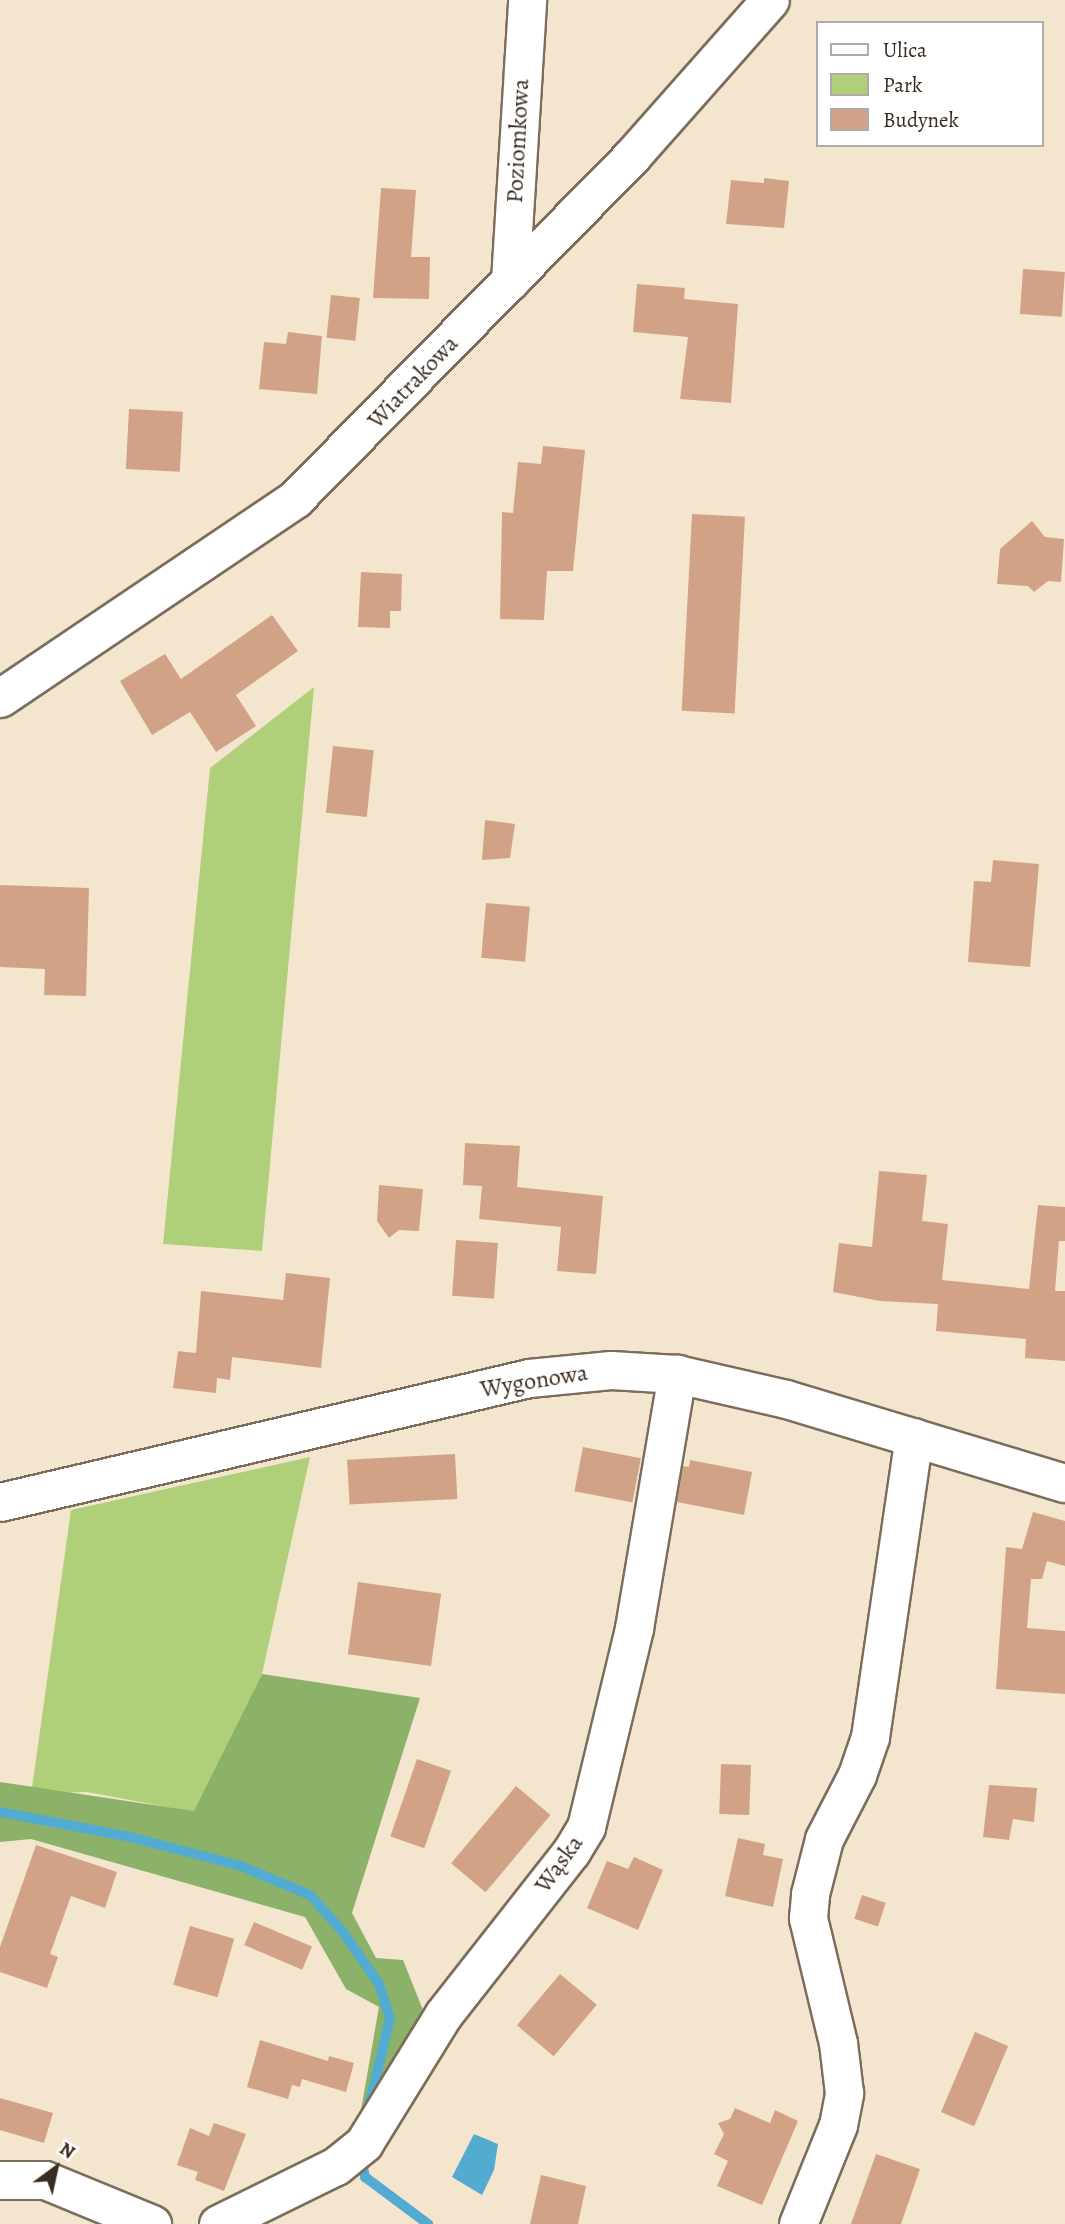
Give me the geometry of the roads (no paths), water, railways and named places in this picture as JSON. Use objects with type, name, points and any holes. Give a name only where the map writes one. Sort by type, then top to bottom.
[{"type":"street","name":"Poziomkowa","points":[[510,281],[527,0]]},
{"type":"street","name":"Wiatrakowa","points":[[0,698],[295,499],[632,156],[770,0]]},
{"type":"street","name":"Wygonowa","points":[[0,1502],[529,1378],[611,1370],[677,1374],[786,1399],[1065,1483]]},
{"type":"street","name":"Wąska","points":[[218,2224],[349,2158],[376,2128],[443,2015],[586,1827],[634,1628],[677,1374]]},
{"type":"street","points":[[798,2224],[838,2124],[844,2093],[838,2043],[808,1918],[810,1894],[824,1839],[857,1775],[870,1737],[914,1437]]},
{"type":"street","points":[[0,2180],[45,2180],[152,2224]]},
{"type":"water","points":[[474,2134],[498,2144],[494,2170],[482,2195],[452,2177]]},
{"type":"waterway","points":[[0,1812],[130,1837],[241,1866],[310,1895],[343,1932],[379,1984],[390,2018],[369,2106]]},
{"type":"waterway","points":[[360,2155],[365,2177],[428,2224]]}]
